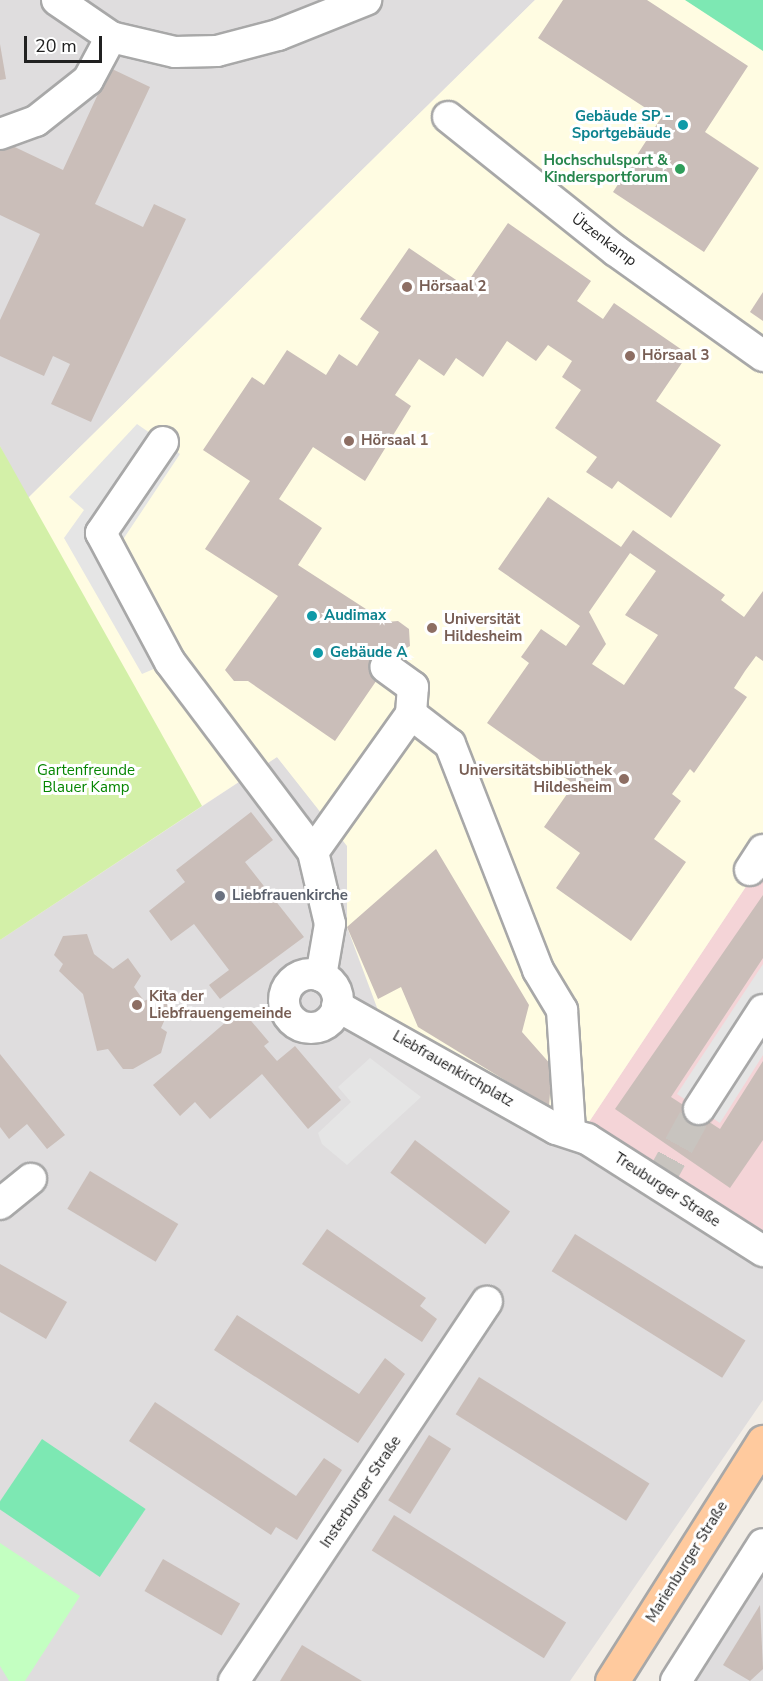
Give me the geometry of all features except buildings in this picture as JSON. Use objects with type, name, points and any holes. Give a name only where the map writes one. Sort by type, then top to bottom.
[{"type":"main road","name":"Marienburger Straße","points":[[612,1681],[763,1442]]},
{"type":"street","points":[[57,0],[111,37],[175,52],[217,51],[278,35],[366,0]]},
{"type":"street","points":[[0,134],[36,120],[88,80],[111,37]]},
{"type":"street","name":"Ützenkamp","points":[[448,117],[616,250],[763,356]]},
{"type":"street","points":[[164,442],[101,533],[170,662],[313,852],[330,924],[321,976]]},
{"type":"street","points":[[313,852],[411,714],[413,687],[385,667]]},
{"type":"street","points":[[411,714],[450,744],[538,970],[562,1010],[570,1130]]},
{"type":"street","points":[[321,976],[334,988],[337,1006],[330,1020],[314,1028],[298,1025],[287,1013],[284,996],[294,980],[321,976]]},
{"type":"street","name":"Liebfrauenkirchplatz","points":[[337,1006],[556,1129],[570,1130]]},
{"type":"street","points":[[699,1109],[763,1010]]},
{"type":"street","name":"Treuburger Straße","points":[[570,1130],[763,1251]]},
{"type":"street","points":[[0,1204],[31,1179]]},
{"type":"street","name":"Insterburger Straße","points":[[234,1681],[488,1302]]},
{"type":"street","points":[[676,1681],[754,1580],[763,1544]]},
{"type":"shaded area","points":[[0,0],[535,0],[27,499],[0,446]]},
{"type":"shaded area","name":"Universität Hildesheim","points":[[535,0],[763,0],[763,861],[587,1125],[379,1013],[347,927],[347,846],[277,757],[202,806],[27,499]]},
{"type":"shaded area","points":[[137,424],[180,454],[122,541],[170,662],[142,674],[64,538],[84,510],[69,497]]},
{"type":"shaded area","points":[[277,757],[348,846],[347,927],[587,1125],[763,1245],[763,1400],[570,1681],[0,1681],[0,940]]},
{"type":"shaded area","points":[[763,861],[763,1245],[587,1125]]},
{"type":"shaded area","points":[[763,964],[763,1055],[720,1123],[677,1094]]},
{"type":"shaded area","points":[[370,1058],[421,1097],[347,1165],[322,1144],[318,1133],[351,1102],[338,1087]]},
{"type":"shaded area","points":[[763,1527],[763,1681],[667,1681]]},
{"type":"green space","points":[[685,0],[763,0],[763,51]]},
{"type":"green space","name":"Gartenfreunde Blauer Kamp","points":[[0,446],[202,806],[0,940]]},
{"type":"green space","points":[[42,1439],[146,1509],[100,1577],[0,1510],[0,1501]]},
{"type":"green space","points":[[0,1543],[80,1596],[25,1681],[9,1681],[0,1666]]},
{"type":"tunnel","points":[[657,1185],[699,1109]]},
{"type":"place","name":"Gebäude SP - Sportgebäude","points":[[683,125]]},
{"type":"place","name":"Hochschulsport & Kindersportforum","points":[[680,169]]},
{"type":"place","name":"Hörsaal 2","points":[[407,287]]},
{"type":"place","name":"Hörsaal 3","points":[[630,356]]},
{"type":"place","name":"Hörsaal 1","points":[[349,441]]},
{"type":"place","name":"Audimax","points":[[312,616]]},
{"type":"place","name":"Universität Hildesheim","points":[[432,628]]},
{"type":"place","name":"Gebäude A","points":[[318,653]]},
{"type":"place","name":"Universitätsbibliothek Hildesheim","points":[[624,779]]},
{"type":"place","name":"Liebfrauenkirche","points":[[220,896]]},
{"type":"place","name":"Kita der Liebfrauengemeinde","points":[[137,1005]]}]
